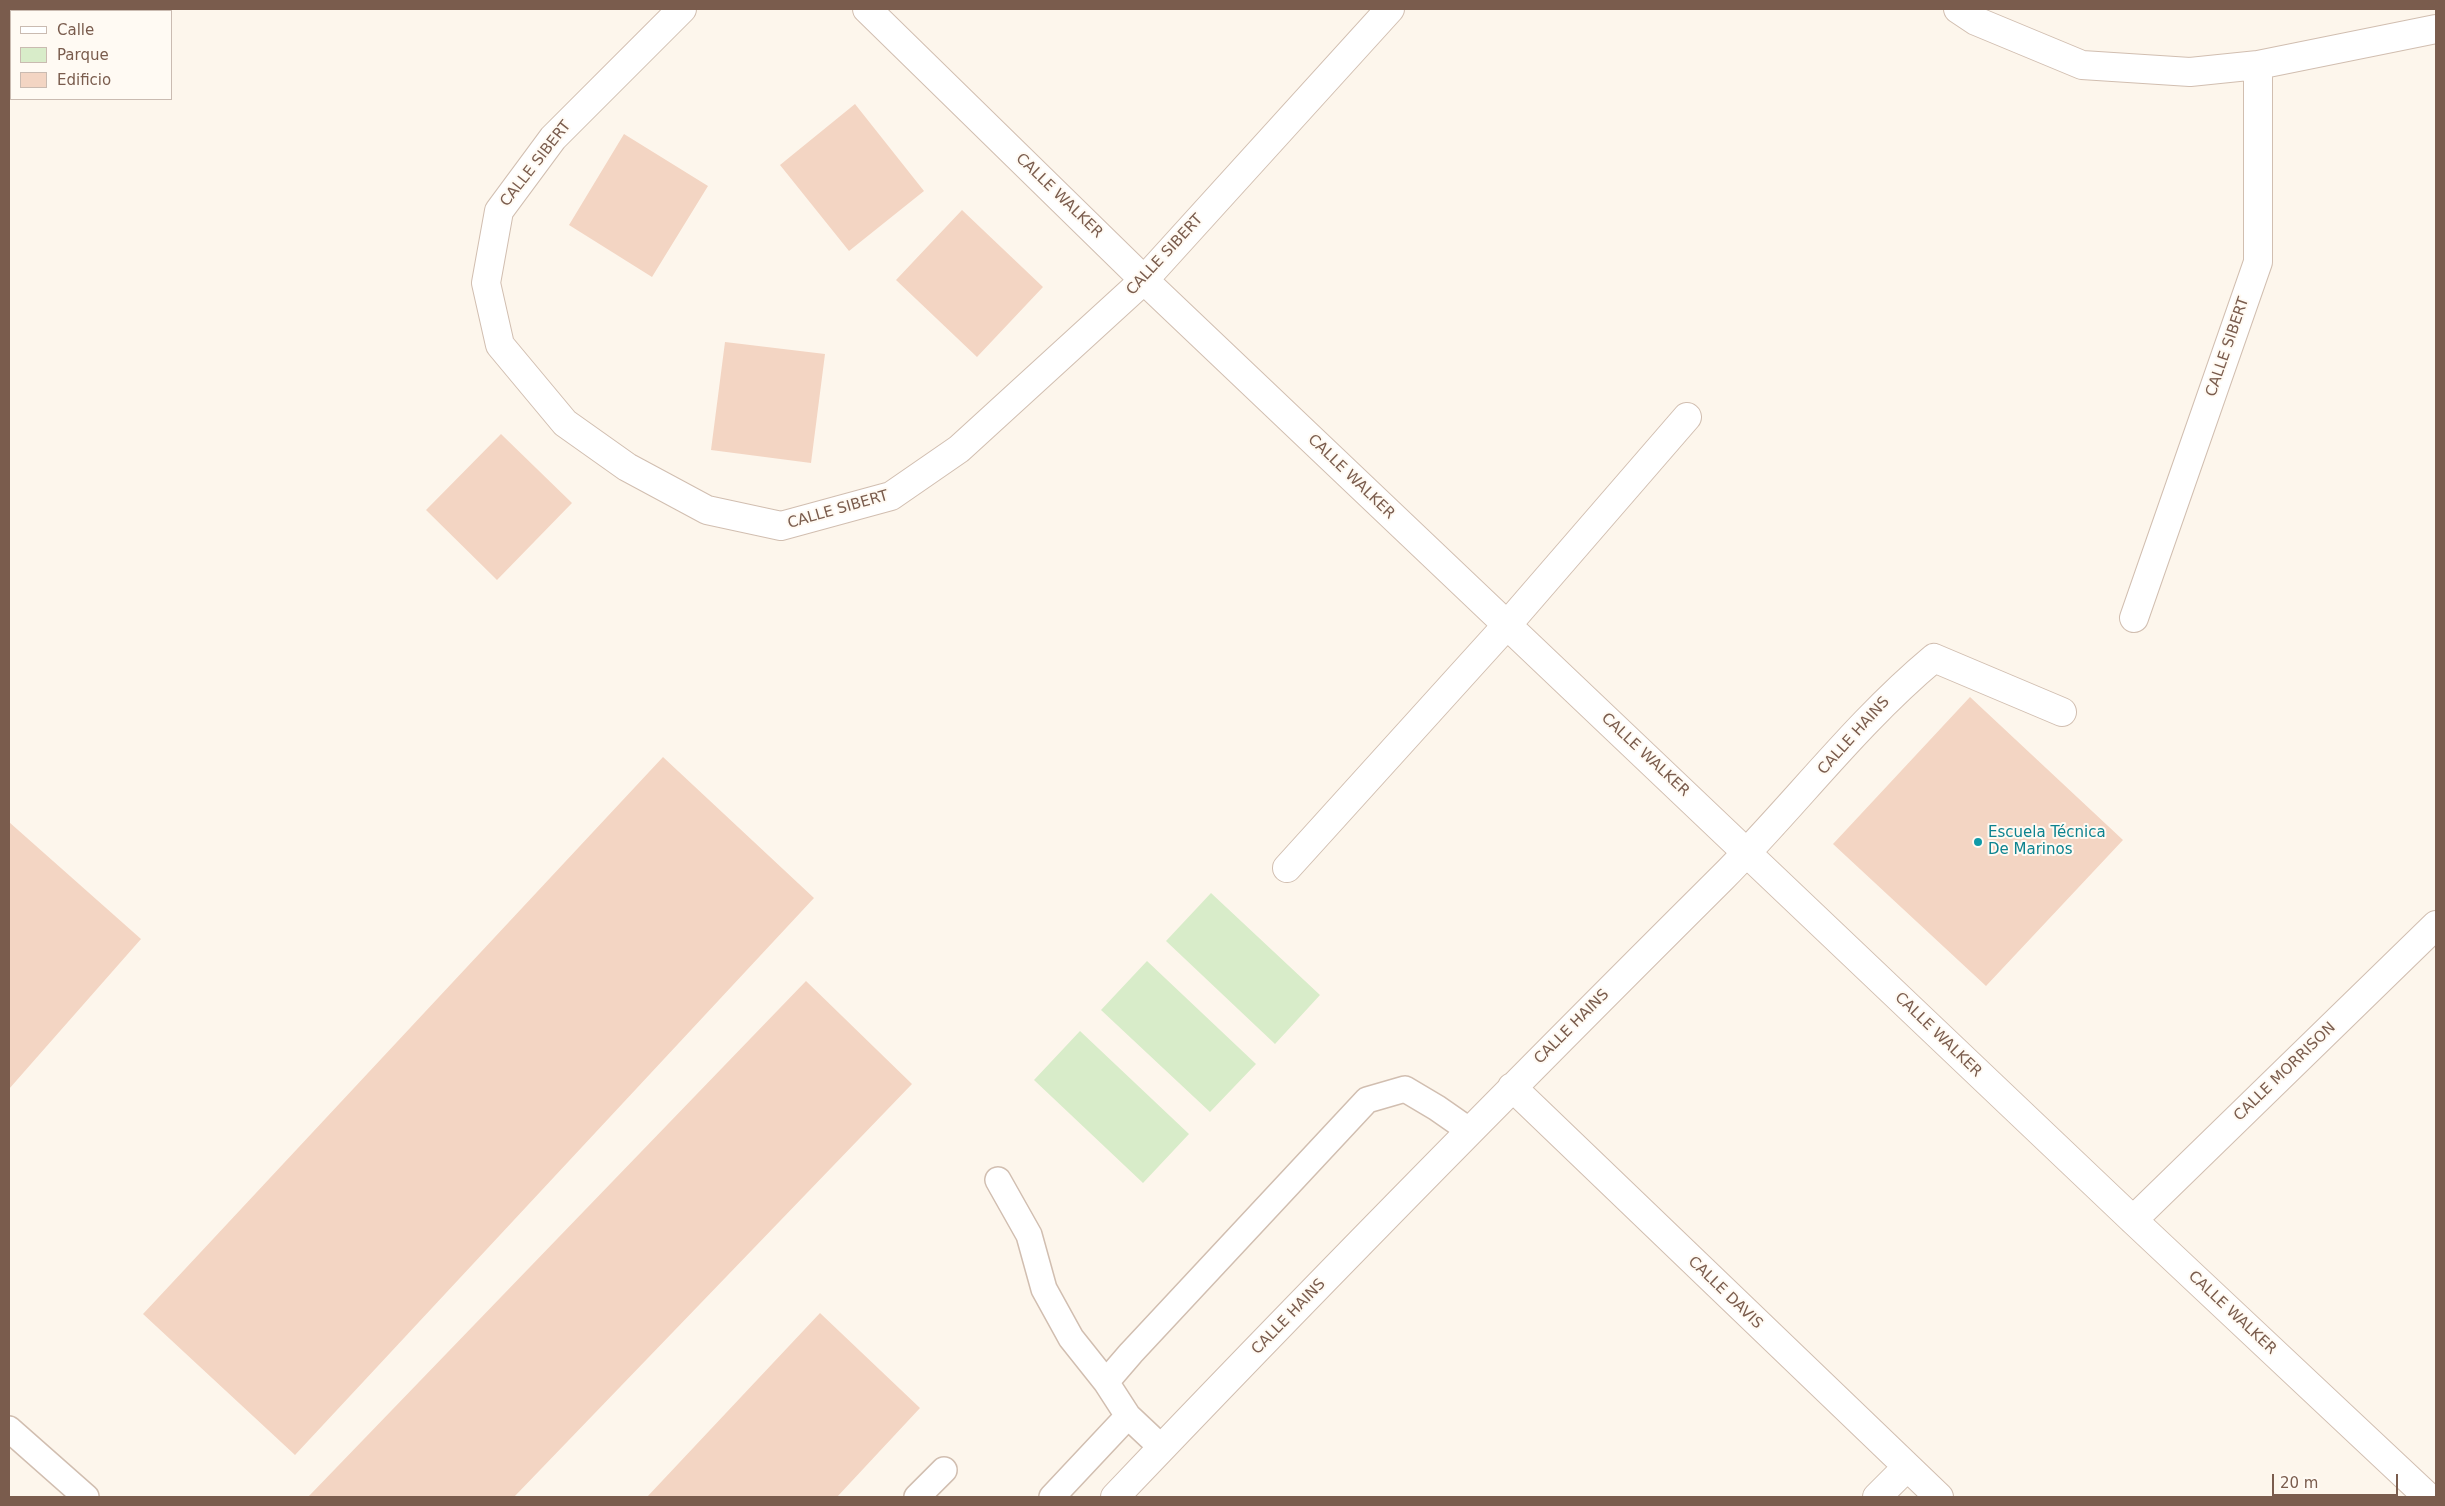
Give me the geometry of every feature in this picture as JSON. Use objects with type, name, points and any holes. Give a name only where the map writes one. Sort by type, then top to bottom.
[{"type":"street","name":"CALLE SIBERT","points":[[682,9],[553,138],[499,211],[486,283],[500,345],[565,423],[626,467],[707,510],[781,526],[891,496],[959,449],[1144,280],[1390,9]]},
{"type":"street","name":"CALLE WALKER","points":[[867,9],[1144,280],[2133,1220],[2428,1497]]},
{"type":"street","points":[[1958,9],[1976,21],[2082,65],[2190,72],[2258,65],[2436,29]]},
{"type":"street","name":"CALLE SIBERT","points":[[2134,618],[2258,262],[2258,65]]},
{"type":"street","points":[[1287,868],[1507,625],[1687,417]]},
{"type":"street","name":"CALLE HAINS","points":[[1115,1497],[1512,1087],[1748,853],[1895,691],[1934,658],[2062,712]]},
{"type":"street","name":"CALLE MORRISON","points":[[2133,1220],[2436,925]]},
{"type":"street","name":"CALLE DAVIS","points":[[1512,1087],[1906,1468],[1939,1497]]},
{"type":"street","points":[[1877,1497],[1906,1468]]},
{"type":"lane","points":[[1106,1382],[1130,1353],[1368,1100],[1405,1089],[1470,1131]]},
{"type":"lane","points":[[998,1180],[1029,1235],[1044,1289],[1071,1338],[1106,1382],[1128,1416],[1162,1448]]},
{"type":"lane","points":[[1052,1497],[1128,1416]]},
{"type":"lane","points":[[9,1429],[86,1497]]},
{"type":"lane","points":[[918,1497],[944,1470]]},
{"type":"green space","points":[[1211,893],[1320,995],[1275,1044],[1166,941]]},
{"type":"green space","points":[[1147,961],[1256,1064],[1210,1112],[1101,1010]]},
{"type":"green space","points":[[1080,1031],[1189,1134],[1143,1183],[1034,1080]]},
{"type":"building","points":[[855,104],[924,191],[849,251],[780,165]]},
{"type":"building","points":[[624,134],[708,186],[652,277],[569,225]]},
{"type":"building","points":[[962,210],[1043,287],[977,357],[896,280]]},
{"type":"building","points":[[725,342],[825,354],[811,463],[711,450]]},
{"type":"building","points":[[501,434],[572,503],[497,580],[426,510]]},
{"type":"building","name":"Escuela Técnica De Marinos","points":[[1970,697],[2123,840],[1986,986],[1833,844]]},
{"type":"building","points":[[663,757],[814,898],[295,1455],[143,1314]]},
{"type":"building","points":[[9,822],[141,939],[9,1089]]},
{"type":"building","points":[[806,981],[912,1084],[514,1497],[308,1497]]},
{"type":"building","points":[[820,1313],[920,1408],[837,1497],[647,1497]]},
{"type":"place","name":"Escuela Técnica De Marinos","points":[[1978,842]]}]
